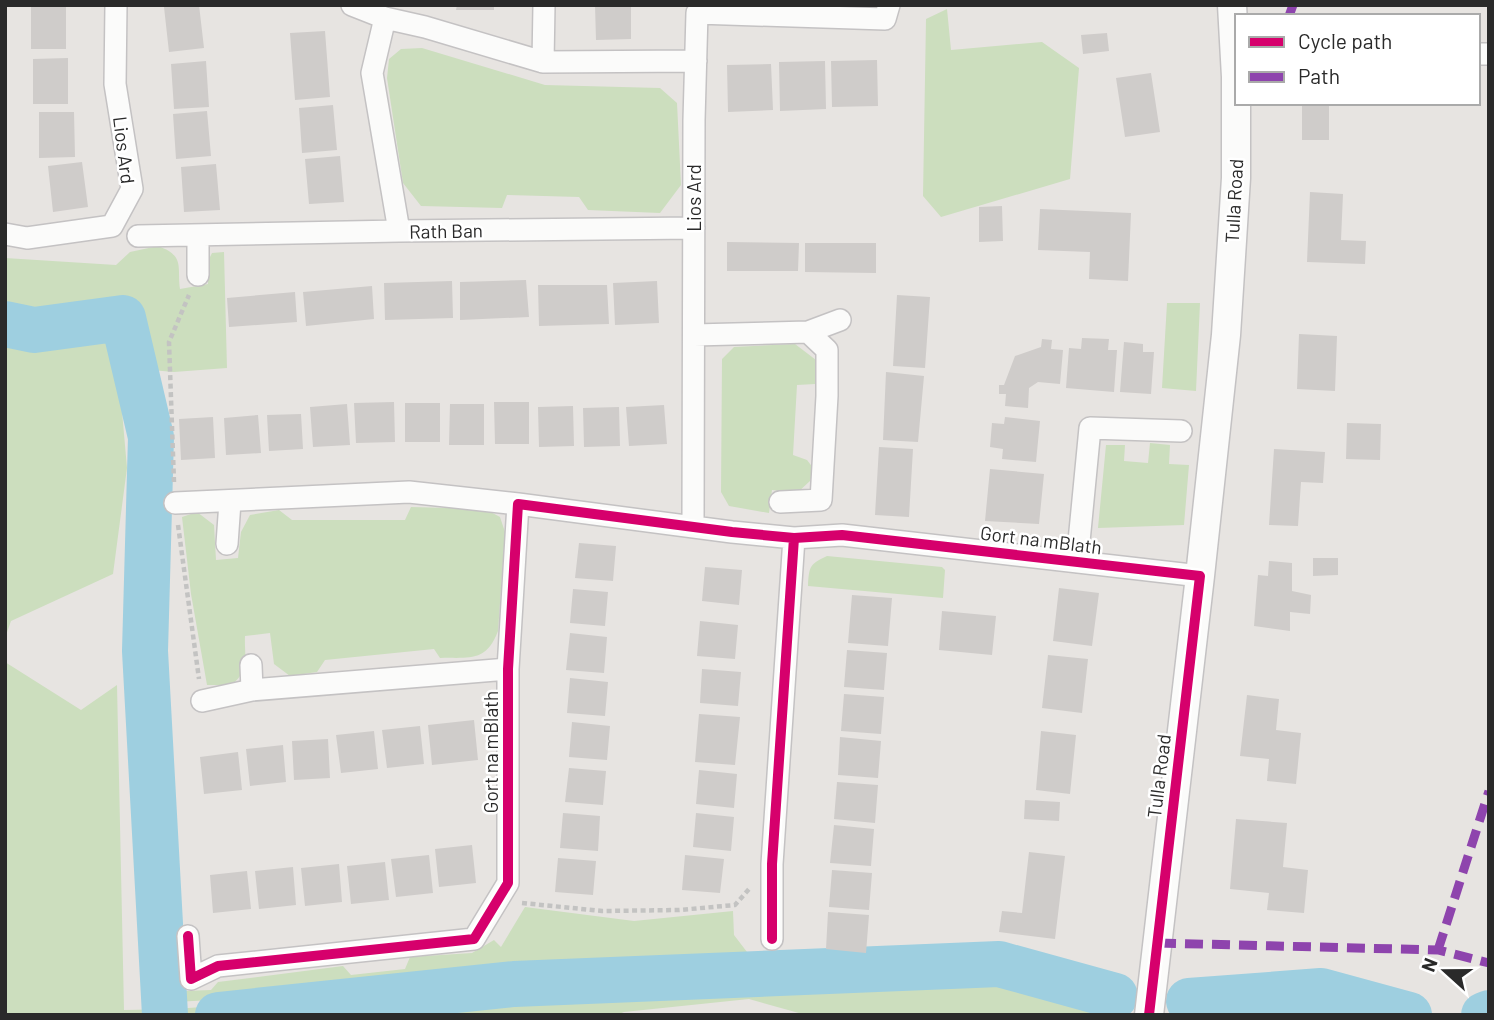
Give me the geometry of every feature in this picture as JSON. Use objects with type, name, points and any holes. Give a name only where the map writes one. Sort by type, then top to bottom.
[{"type":"main road","name":"Tulla Road","points":[[1232,5],[1235,43]]},
{"type":"main road","name":"Tulla Road","points":[[1149,1015],[1226,335],[1236,178],[1236,105]]},
{"type":"street","name":"Lios Ard","points":[[5,234],[27,238],[112,226],[132,189],[115,84],[116,5]]},
{"type":"street","points":[[352,5],[384,18],[425,27],[543,62],[696,61]]},
{"type":"street","points":[[543,62],[544,5]]},
{"type":"street","name":"Lios Ard","points":[[694,335],[697,9],[885,19],[889,5]]},
{"type":"street","points":[[384,18],[372,73],[399,231]]},
{"type":"street","name":"Rath Ban","points":[[138,236],[694,228]]},
{"type":"street","points":[[198,236],[198,275]]},
{"type":"street","points":[[693,527],[694,335],[808,332],[840,320]]},
{"type":"street","points":[[780,502],[821,500],[827,350],[808,332]]},
{"type":"street","points":[[1077,562],[1090,428],[1181,431]]},
{"type":"street","name":"Gort na mBlath","points":[[175,503],[409,492],[794,538],[842,535],[1200,576]]},
{"type":"street","points":[[227,544],[230,502]]},
{"type":"street","name":"Gort na mBlath","points":[[508,883],[508,669],[518,504]]},
{"type":"street","points":[[772,939],[772,864],[794,538]]},
{"type":"street","points":[[251,665],[252,690]]},
{"type":"street","name":"Gort na mBlath","points":[[202,701],[252,690],[508,669]]},
{"type":"street","points":[[188,936],[191,979],[218,966],[474,939],[508,883]]},
{"type":"path","points":[[508,883],[519,903],[602,911],[679,910],[735,905],[772,864]]},
{"type":"green space","points":[[947,9],[951,50],[1042,42],[1079,68],[1070,179],[941,217],[923,196],[926,19]]},
{"type":"green space","points":[[422,48],[545,85],[660,88],[677,103],[681,185],[660,213],[588,210],[579,197],[507,195],[502,208],[421,206],[403,183],[387,78],[389,59],[401,49]]},
{"type":"green space","points":[[158,246],[176,258],[180,289],[208,284],[207,263],[212,253],[224,252],[227,368],[174,372],[151,370],[149,340],[116,343],[127,468],[113,574],[11,621],[5,638],[5,258],[116,265],[130,252]]},
{"type":"green space","points":[[1167,303],[1200,303],[1196,391],[1162,388]]},
{"type":"green space","points":[[795,344],[816,360],[815,384],[797,385],[793,455],[807,460],[814,469],[810,481],[797,493],[772,490],[769,513],[729,506],[721,492],[722,359],[734,347]]},
{"type":"green space","points":[[1150,443],[1170,445],[1169,464],[1189,465],[1184,525],[1098,528],[1106,445],[1125,445],[1124,461],[1148,463]]},
{"type":"green space","points":[[411,507],[485,509],[500,517],[505,532],[498,631],[488,649],[468,657],[440,658],[434,649],[325,660],[317,672],[290,676],[274,664],[270,633],[245,636],[245,663],[238,679],[232,685],[207,685],[191,594],[182,517],[197,512],[214,525],[216,560],[238,558],[241,532],[250,515],[279,510],[292,520],[405,520]]},
{"type":"green space","points":[[827,556],[942,567],[945,570],[943,598],[808,586],[811,566]]},
{"type":"green space","points":[[5,662],[81,710],[117,685],[124,1010],[174,1009],[639,976],[175,1002],[171,919],[177,920],[185,991],[211,990],[218,982],[343,966],[351,975],[405,969],[410,957],[472,953],[494,940],[501,947],[525,907],[634,921],[733,911],[734,935],[747,952],[775,958],[795,953],[800,965],[1000,950],[1125,981],[1127,1015],[806,1015],[749,999],[624,1012],[617,1015],[5,1015]]},
{"type":"building","points":[[31,5],[66,5],[66,49],[31,49]]},
{"type":"building","points":[[199,5],[204,48],[169,52],[164,7]]},
{"type":"building","points":[[457,5],[494,5],[494,10],[456,10]]},
{"type":"building","points":[[595,5],[631,5],[631,39],[596,40]]},
{"type":"building","points":[[325,31],[330,97],[295,100],[290,33]]},
{"type":"building","points":[[1107,33],[1109,51],[1083,54],[1081,35]]},
{"type":"building","points":[[68,58],[68,104],[33,104],[33,59]]},
{"type":"building","points":[[877,60],[878,106],[832,107],[831,61]]},
{"type":"building","points":[[206,61],[209,107],[174,109],[171,64]]},
{"type":"building","points":[[825,61],[826,109],[780,111],[779,62]]},
{"type":"building","points":[[771,64],[773,110],[728,112],[727,65]]},
{"type":"building","points":[[1151,73],[1160,132],[1125,137],[1116,78]]},
{"type":"building","points":[[333,105],[337,150],[302,153],[299,108]]},
{"type":"building","points":[[1302,105],[1329,105],[1329,140],[1302,140]]},
{"type":"building","points":[[207,111],[211,156],[176,159],[173,114]]},
{"type":"building","points":[[39,112],[74,112],[75,157],[39,158]]},
{"type":"building","points":[[340,156],[344,202],[309,204],[305,159]]},
{"type":"building","points":[[82,162],[88,207],[53,212],[48,166]]},
{"type":"building","points":[[216,164],[220,210],[184,212],[181,167]]},
{"type":"building","points":[[1310,192],[1343,194],[1341,240],[1366,241],[1365,264],[1307,262]]},
{"type":"building","points":[[1002,206],[1003,241],[979,242],[979,207]]},
{"type":"building","points":[[1040,209],[1131,213],[1128,281],[1089,279],[1090,252],[1038,250]]},
{"type":"building","points":[[727,242],[799,243],[798,271],[727,271]]},
{"type":"building","points":[[805,243],[876,243],[876,273],[805,272]]},
{"type":"building","points":[[526,280],[529,317],[460,320],[460,282]]},
{"type":"building","points":[[452,281],[453,318],[385,320],[384,283]]},
{"type":"building","points":[[657,281],[659,323],[615,325],[613,283]]},
{"type":"building","points":[[538,285],[607,285],[609,324],[539,326]]},
{"type":"building","points":[[372,286],[374,319],[306,326],[303,292]]},
{"type":"building","points":[[295,292],[297,322],[229,327],[227,298]]},
{"type":"building","points":[[897,295],[930,297],[925,368],[893,366]]},
{"type":"building","points":[[1299,334],[1337,336],[1335,391],[1297,389]]},
{"type":"building","points":[[1082,338],[1109,339],[1108,350],[1117,350],[1114,392],[1066,388],[1069,348],[1081,349]]},
{"type":"building","points":[[1042,339],[1052,340],[1051,349],[1063,350],[1060,384],[1038,382],[1029,388],[1028,408],[1005,406],[1006,394],[999,394],[999,385],[1004,385],[1015,356],[1041,347]]},
{"type":"building","points":[[1124,342],[1143,344],[1143,352],[1154,352],[1151,394],[1120,392]]},
{"type":"building","points":[[886,372],[924,376],[918,442],[883,440]]},
{"type":"building","points":[[394,402],[395,442],[356,443],[354,403]]},
{"type":"building","points":[[494,402],[529,402],[529,444],[495,444]]},
{"type":"building","points":[[405,403],[440,403],[440,442],[405,442]]},
{"type":"building","points":[[347,404],[350,445],[313,447],[310,407]]},
{"type":"building","points":[[450,404],[484,404],[484,445],[449,445]]},
{"type":"building","points":[[664,405],[667,444],[629,446],[626,407]]},
{"type":"building","points":[[573,406],[574,446],[539,447],[538,407]]},
{"type":"building","points":[[619,407],[620,446],[584,447],[583,408]]},
{"type":"building","points":[[301,414],[303,449],[269,451],[267,415]]},
{"type":"building","points":[[258,415],[261,453],[226,455],[224,418]]},
{"type":"building","points":[[213,417],[215,458],[181,460],[179,419]]},
{"type":"building","points":[[1005,417],[1040,421],[1036,462],[1002,459],[1003,449],[990,447],[992,423],[1004,424]]},
{"type":"building","points":[[1347,423],[1381,424],[1380,460],[1346,459]]},
{"type":"building","points":[[879,447],[913,449],[909,517],[875,515]]},
{"type":"building","points":[[1274,449],[1325,452],[1323,483],[1301,482],[1298,526],[1269,525]]},
{"type":"building","points":[[990,469],[1044,474],[1039,524],[985,521]]},
{"type":"building","points":[[579,543],[616,546],[613,581],[575,578]]},
{"type":"building","points":[[1313,558],[1338,558],[1338,575],[1313,576]]},
{"type":"building","points":[[1269,561],[1292,563],[1292,591],[1311,595],[1310,614],[1290,612],[1290,631],[1254,626],[1258,575],[1268,576]]},
{"type":"building","points":[[705,567],[742,570],[739,605],[702,601]]},
{"type":"building","points":[[1059,588],[1099,593],[1092,646],[1053,641]]},
{"type":"building","points":[[573,589],[608,592],[605,626],[570,623]]},
{"type":"building","points":[[852,595],[892,598],[888,646],[848,643]]},
{"type":"building","points":[[942,611],[996,616],[992,655],[939,650]]},
{"type":"building","points":[[700,621],[738,625],[735,659],[697,656]]},
{"type":"building","points":[[570,633],[607,637],[604,673],[566,670]]},
{"type":"building","points":[[847,650],[887,653],[884,690],[844,687]]},
{"type":"building","points":[[1048,655],[1088,659],[1082,713],[1042,708]]},
{"type":"building","points":[[702,669],[741,672],[738,706],[700,703]]},
{"type":"building","points":[[570,678],[608,682],[605,716],[567,713]]},
{"type":"building","points":[[844,694],[884,697],[881,734],[841,731]]},
{"type":"building","points":[[1247,695],[1279,699],[1276,730],[1301,733],[1296,784],[1267,781],[1269,759],[1240,756]]},
{"type":"building","points":[[699,714],[740,717],[735,765],[695,762]]},
{"type":"building","points":[[474,720],[478,760],[432,765],[428,725]]},
{"type":"building","points":[[572,722],[610,726],[607,760],[569,757]]},
{"type":"building","points":[[420,726],[424,764],[387,768],[382,730]]},
{"type":"building","points":[[374,731],[378,769],[341,773],[336,735]]},
{"type":"building","points":[[1041,731],[1076,735],[1070,794],[1036,790]]},
{"type":"building","points":[[840,737],[881,741],[878,778],[838,775]]},
{"type":"building","points":[[328,739],[330,778],[294,780],[292,741]]},
{"type":"building","points":[[283,745],[286,782],[250,786],[246,749]]},
{"type":"building","points":[[238,752],[242,790],[204,794],[200,757]]},
{"type":"building","points":[[569,768],[606,771],[603,805],[565,802]]},
{"type":"building","points":[[699,770],[737,774],[734,808],[696,804]]},
{"type":"building","points":[[837,782],[878,785],[875,823],[834,819]]},
{"type":"building","points":[[1025,800],[1060,802],[1059,821],[1024,819]]},
{"type":"building","points":[[563,813],[600,816],[598,851],[560,848]]},
{"type":"building","points":[[696,813],[734,817],[731,851],[693,847]]},
{"type":"building","points":[[1236,819],[1287,823],[1283,867],[1308,870],[1304,913],[1267,910],[1269,893],[1230,889]]},
{"type":"building","points":[[834,825],[874,829],[871,866],[830,863]]},
{"type":"building","points":[[472,845],[476,883],[439,887],[435,849]]},
{"type":"building","points":[[1029,852],[1065,856],[1055,939],[999,932],[1002,911],[1022,913]]},
{"type":"building","points":[[429,855],[433,893],[396,897],[391,859]]},
{"type":"building","points":[[685,855],[724,859],[720,893],[682,890]]},
{"type":"building","points":[[558,858],[596,861],[593,895],[555,892]]},
{"type":"building","points":[[385,862],[389,900],[351,904],[347,866]]},
{"type":"building","points":[[339,864],[342,902],[305,906],[301,868]]},
{"type":"building","points":[[293,867],[296,905],[259,909],[255,871]]},
{"type":"building","points":[[832,870],[872,873],[869,910],[829,907]]},
{"type":"building","points":[[247,871],[251,909],[213,913],[210,875]]},
{"type":"building","points":[[828,912],[869,915],[866,953],[826,949]]},
{"type":"waterway","points":[[5,324],[34,330],[123,318],[151,437],[145,651],[165,1015]]},
{"type":"waterway","points":[[218,1015],[514,984],[999,964],[1115,996]]},
{"type":"waterway","points":[[1189,1001],[1321,991],[1409,1015]]},
{"type":"waterway","points":[[1484,1015],[1489,1013]]},
{"type":"marked path","points":[[1290,14],[1293,5]]},
{"type":"marked path","points":[[1438,950],[1489,791]]},
{"type":"marked path","points":[[1158,943],[1438,950],[1489,963]]},
{"type":"cycle path","points":[[188,936],[191,979],[218,966],[474,939],[508,883],[508,669],[518,504],[794,538]]},
{"type":"cycle path","points":[[772,939],[772,864],[794,538],[842,535],[1200,576],[1149,1015]]}]
